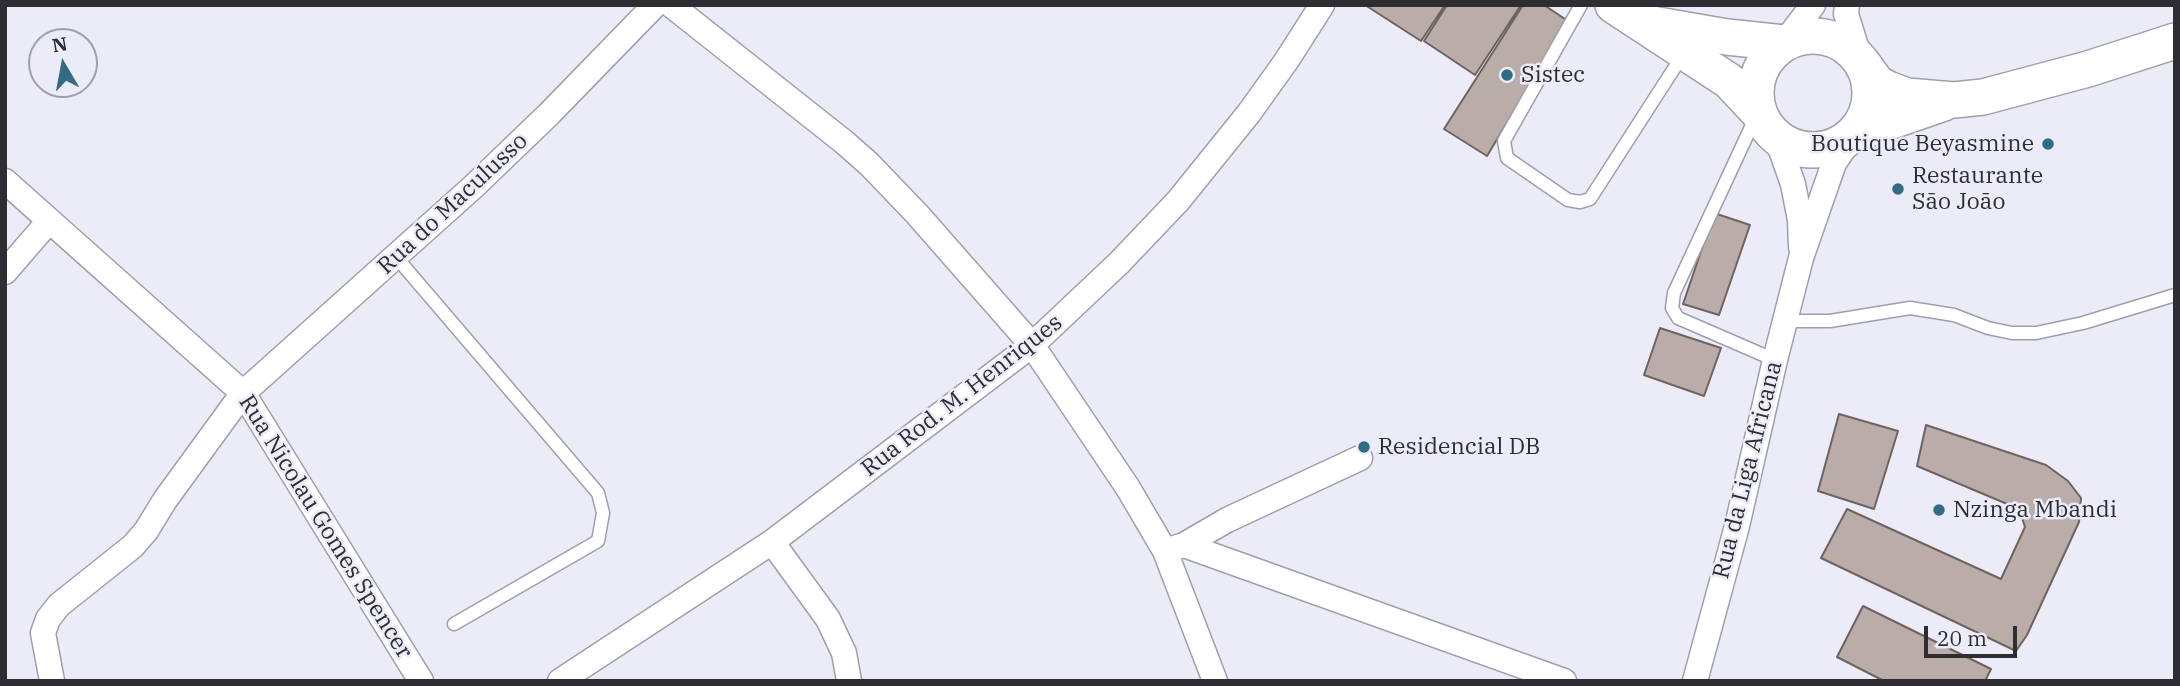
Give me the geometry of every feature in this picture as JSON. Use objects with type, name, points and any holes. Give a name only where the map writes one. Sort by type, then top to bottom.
[{"type":"street","name":"Rua do Maculusso","points":[[52,681],[43,633],[48,619],[59,605],[133,545],[146,531],[165,500],[243,393],[396,257],[549,114],[655,5]]},
{"type":"street","points":[[671,5],[869,164],[917,214],[1032,345],[1128,488],[1175,548],[1216,681]]},
{"type":"street","name":"Rua Rod. M. Henriques","points":[[560,681],[772,542],[1032,345],[1119,263],[1178,201],[1249,113],[1322,5]]},
{"type":"street","points":[[1801,258],[1800,220],[1793,184],[1781,150],[1763,120],[1755,96],[1759,73],[1772,53],[1784,43],[1813,5]]},
{"type":"street","points":[[1801,258],[1834,163],[1864,121],[1870,106],[1868,74],[1860,59],[1846,13],[1847,5]]},
{"type":"street","points":[[1627,14],[1729,81],[1782,142],[1800,149],[1819,150],[1838,145],[1854,134],[1954,100]]},
{"type":"street","points":[[1627,14],[1727,37],[1784,43],[1808,36],[1834,39],[1848,47],[1877,83],[1888,89],[1908,96],[1954,100],[1983,97],[2088,69],[2175,41]]},
{"type":"street","name":"Rua Nicolau Gomes Spencer","points":[[5,181],[243,393],[421,681]]},
{"type":"street","points":[[5,272],[49,222]]},
{"type":"street","name":"Rua da Liga Africana","points":[[1695,681],[1737,526],[1801,258]]},
{"type":"street","points":[[1175,548],[1227,520],[1360,458]]},
{"type":"street","points":[[772,542],[832,627],[844,653],[849,681]]},
{"type":"street","points":[[1175,548],[1564,681]]},
{"type":"lane","points":[[1581,5],[1504,141],[1507,158],[1568,200],[1580,202],[1590,198],[1684,52]]},
{"type":"lane","points":[[1763,120],[1674,293],[1672,308],[1678,318],[1775,360]]},
{"type":"lane","points":[[396,257],[598,493],[603,513],[598,541],[454,624]]},
{"type":"lane","points":[[1786,321],[1830,321],[1910,308],[1954,315],[2000,331],[2036,332],[2083,323],[2175,295]]},
{"type":"building","points":[[1365,5],[1445,5],[1421,41]]},
{"type":"building","name":"Sistec","points":[[1447,5],[1521,5],[1475,75],[1424,41]]},
{"type":"building","name":"Sistec","points":[[1523,5],[1544,5],[1568,21],[1487,156],[1444,129]]},
{"type":"building","points":[[1714,213],[1750,225],[1719,315],[1683,304]]},
{"type":"building","points":[[1660,328],[1721,348],[1704,396],[1644,375]]},
{"type":"building","points":[[1839,414],[1898,431],[1874,509],[1818,491]]},
{"type":"building","points":[[1926,425],[2046,465],[2068,481],[2081,498],[2079,522],[2027,635],[2016,651],[1821,558],[1847,509],[2001,579],[2025,527],[2019,509],[1917,466]]},
{"type":"building","points":[[1863,606],[1991,669],[1985,681],[1884,681],[1837,657]]},
{"type":"place","name":"Sistec","points":[[1507,75]]},
{"type":"place","name":"Boutique Beyasmine","points":[[2048,144]]},
{"type":"place","name":"Restaurante São João","points":[[1898,189]]},
{"type":"place","name":"Residencial DB","points":[[1364,447]]},
{"type":"place","name":"Nzinga Mbandi","points":[[1939,510]]}]
